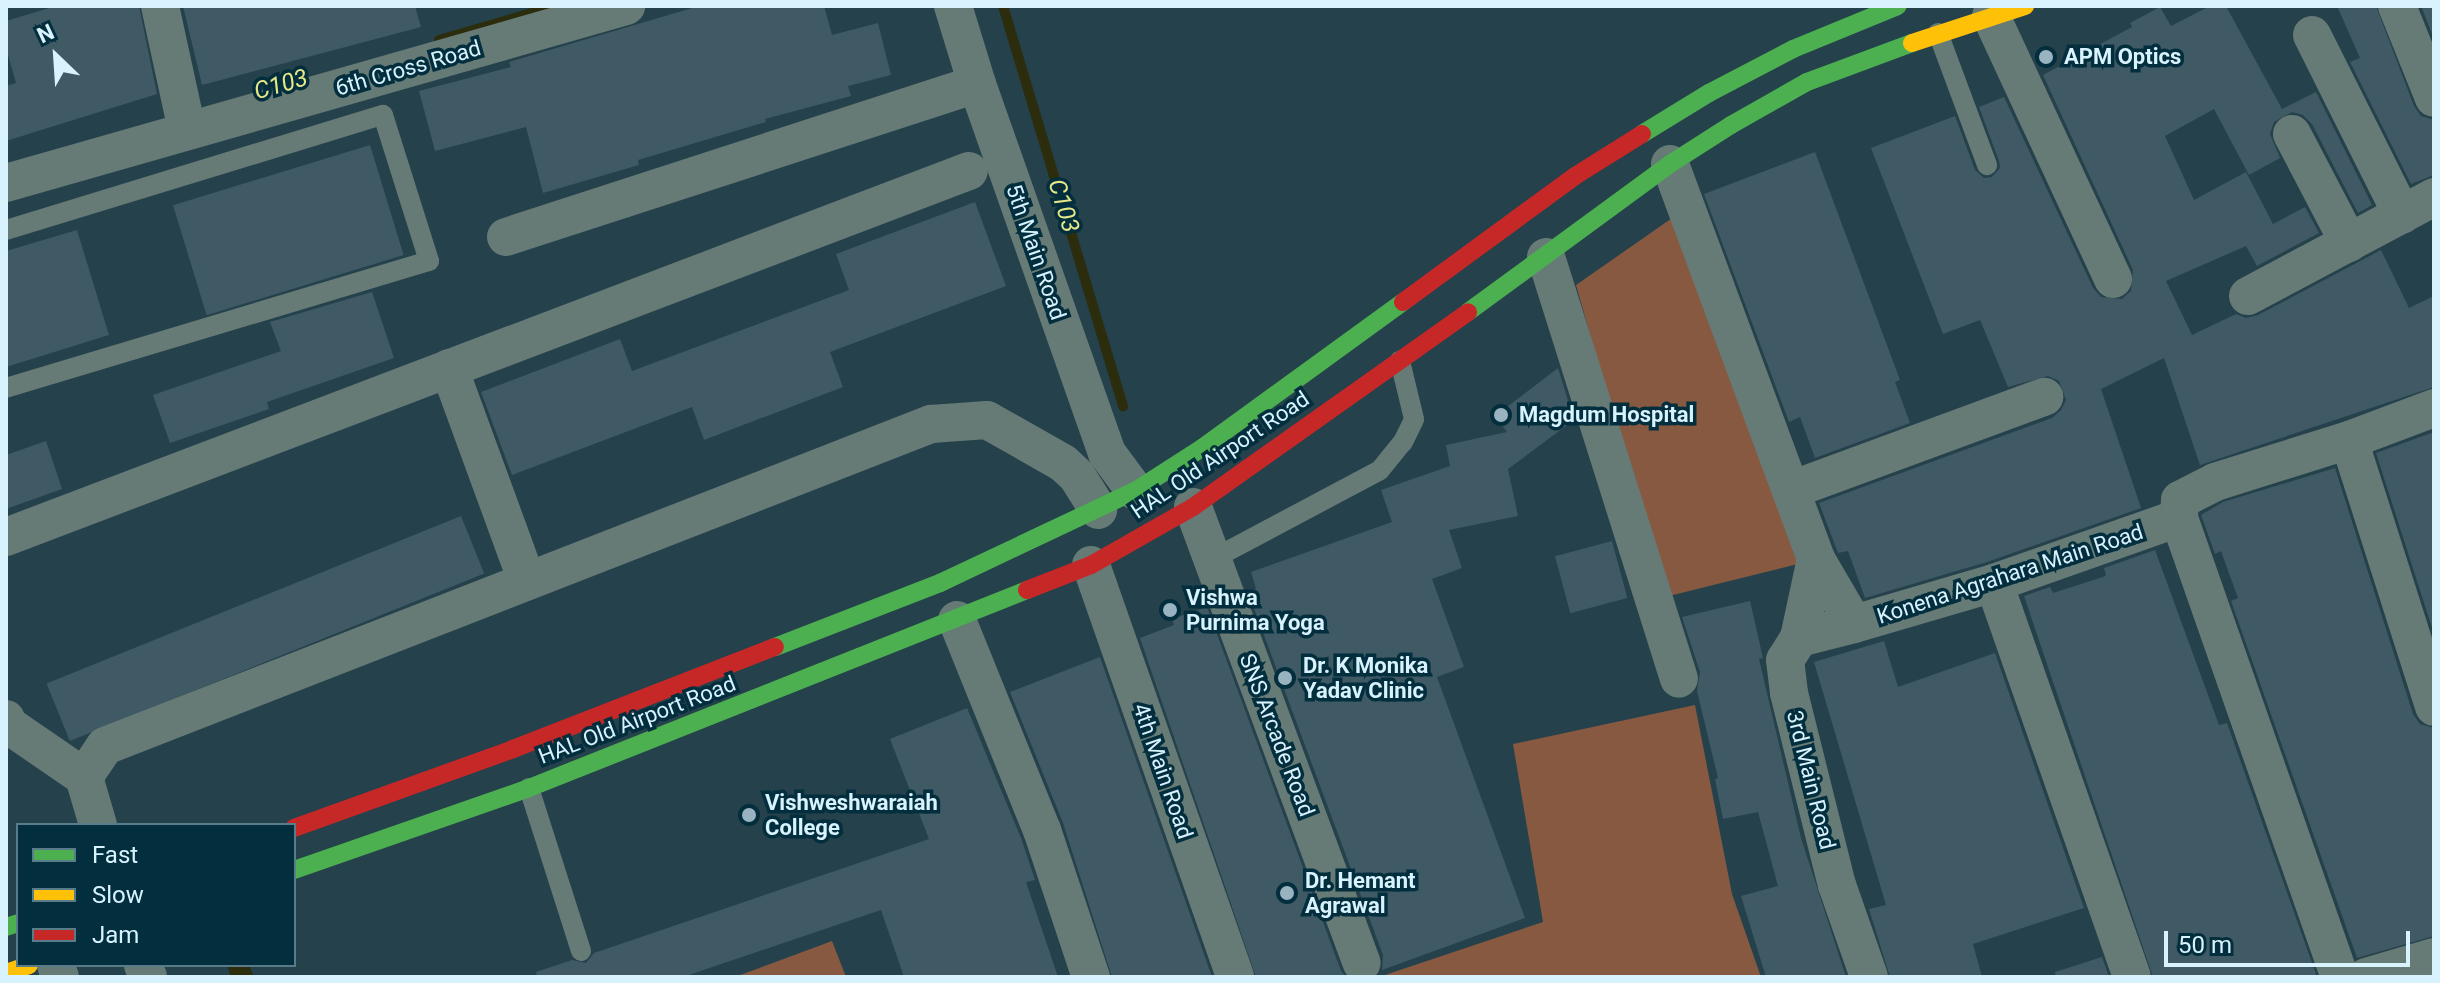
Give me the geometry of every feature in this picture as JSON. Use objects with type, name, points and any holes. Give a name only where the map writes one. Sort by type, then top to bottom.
[{"type":"main road","name":"HAL Old Airport Road","points":[[296,827],[513,749],[925,588],[1098,510],[1135,491],[1202,448],[1575,176],[1709,93],[1793,49],[1898,6]]},
{"type":"main road","name":"HAL Old Airport Road","points":[[296,869],[529,788],[1091,565],[1193,507],[1546,257],[1670,164],[1807,82],[1938,33],[2008,11]]},
{"type":"main road","points":[[1793,49],[1807,82]]},
{"type":"street","points":[[160,6],[187,130]]},
{"type":"street","name":"6th Cross Road","points":[[6,183],[626,6]]},
{"type":"street","name":"5th Main Road","points":[[953,6],[977,84],[1107,453],[1135,491]]},
{"type":"street","points":[[2397,6],[2434,98]]},
{"type":"street","points":[[2008,11],[2113,279]]},
{"type":"street","points":[[2248,296],[2426,202],[2312,35]]},
{"type":"street","points":[[506,237],[977,84]]},
{"type":"street","points":[[2292,134],[2349,243]]},
{"type":"street","name":"Konena Agrahara Main Road","points":[[1670,164],[1816,559],[1854,624],[1994,583],[2179,518]]},
{"type":"street","points":[[6,537],[969,171]]},
{"type":"street","points":[[1546,257],[1679,679]]},
{"type":"street","points":[[449,368],[527,581]]},
{"type":"street","points":[[1791,490],[2044,397]]},
{"type":"street","points":[[2340,977],[2179,518],[2180,500],[2215,482],[2349,440],[2434,408]]},
{"type":"street","points":[[84,777],[105,746],[931,424],[987,420],[1063,463],[1077,476],[1098,510]]},
{"type":"street","points":[[2349,440],[2434,707]]},
{"type":"street","name":"SNS Arcade Road","points":[[1193,507],[1362,963]]},
{"type":"street","name":"3rd Main Road","points":[[1816,559],[1799,638],[1785,660],[1789,693],[1837,885],[1869,977]]},
{"type":"street","name":"4th Main Road","points":[[1091,565],[1235,977]]},
{"type":"street","points":[[1994,583],[2132,977]]},
{"type":"street","points":[[957,620],[1042,830],[1091,977]]},
{"type":"street","points":[[1799,638],[1854,624]]},
{"type":"street","points":[[6,719],[8,725],[84,777],[97,823]]},
{"type":"street","points":[[2366,977],[2434,957]]},
{"type":"lane","points":[[1938,33],[1987,165]]},
{"type":"lane","points":[[6,230],[383,115],[429,261],[6,388]]},
{"type":"lane","points":[[1211,560],[1380,470],[1403,442],[1414,419],[1400,361]]},
{"type":"lane","points":[[529,788],[581,951]]},
{"type":"shaded area","points":[[1675,216],[1802,563],[1665,597],[1576,285]]},
{"type":"shaded area","points":[[1695,705],[1732,894],[1761,977],[1379,977],[1543,922],[1513,744]]},
{"type":"shaded area","points":[[832,941],[846,977],[735,977]]},
{"type":"shaded area","points":[[228,967],[250,967],[254,977],[231,977]]},
{"type":"building","points":[[56,6],[139,6],[157,94],[6,141],[6,86],[16,83],[6,48],[6,21]]},
{"type":"building","points":[[183,6],[415,6],[421,27],[202,85]]},
{"type":"building","points":[[699,6],[824,6],[832,35],[878,23],[891,75],[848,86],[851,96],[765,119],[766,122],[638,160],[639,165],[543,193],[526,127],[435,151],[419,91],[511,67],[509,62]]},
{"type":"building","points":[[2210,6],[2226,6],[2282,109],[2316,92],[2372,205],[2358,213],[2312,124],[2303,115],[2292,112],[2274,122],[2270,134],[2280,158],[2249,175],[2214,109],[2165,136],[2194,200],[2246,172],[2273,224],[2305,207],[2319,233],[2257,266],[2246,246],[2166,281],[2192,335],[2236,314],[2246,318],[2258,315],[2381,250],[2409,308],[2434,296],[2434,387],[2200,465],[2164,358],[2101,389],[2141,508],[1987,562],[1865,598],[1848,551],[1838,553],[1819,503],[2052,418],[2066,400],[2059,381],[2048,376],[2008,387],[1980,320],[1943,334],[1871,148],[1955,116],[1975,170],[1984,178],[1992,177],[2000,168],[1999,161],[1979,107],[2004,97],[2093,288],[2101,297],[2122,299],[2131,291],[2133,270],[2043,75],[2132,27],[2130,23],[2160,7],[2171,26]]},
{"type":"building","points":[[2337,6],[2376,6],[2414,106],[2421,116],[2434,120],[2434,175],[2411,184],[2350,62],[2360,58]]},
{"type":"building","points":[[2421,6],[2434,6],[2434,39]]},
{"type":"building","points":[[370,145],[404,255],[207,315],[173,205]]},
{"type":"building","points":[[1815,152],[1900,380],[1895,382],[1910,423],[1815,458],[1800,417],[1789,422],[1704,194]]},
{"type":"building","points":[[975,202],[1006,286],[830,352],[843,387],[704,440],[692,407],[512,475],[481,392],[620,339],[632,371],[849,290],[836,254]]},
{"type":"building","points":[[77,230],[109,335],[6,367],[6,251]]},
{"type":"building","points":[[372,292],[394,358],[267,402],[269,409],[170,443],[153,395],[281,351],[270,322]]},
{"type":"building","points":[[1558,368],[1574,420],[1508,469],[1518,516],[1449,530],[1462,568],[1432,579],[1464,667],[1437,677],[1525,918],[1382,970],[1383,955],[1248,592],[1256,589],[1251,572],[1392,522],[1381,490],[1450,466],[1446,445],[1507,432],[1495,416]]},
{"type":"building","points":[[2434,432],[2434,634],[2376,453]]},
{"type":"building","points":[[46,441],[62,489],[6,509],[6,455]]},
{"type":"building","points":[[2335,468],[2413,714],[2420,724],[2434,728],[2434,936],[2357,958],[2231,601],[2238,598],[2221,551],[2215,554],[2201,515],[2223,502]]},
{"type":"building","points":[[461,516],[484,573],[70,741],[47,683]]},
{"type":"building","points":[[1612,541],[1627,598],[1570,613],[1555,556]]},
{"type":"building","points":[[2155,550],[2219,725],[2227,723],[2317,977],[2153,977],[2024,596],[2050,587],[2053,593],[2103,577],[2106,575],[2104,568]]},
{"type":"building","points":[[1750,601],[1763,658],[1759,659],[1801,838],[1846,977],[1766,977],[1741,896],[1778,886],[1758,812],[1723,819],[1715,779],[1718,778],[1697,691],[1700,672],[1682,617]]},
{"type":"building","points":[[1207,607],[1341,971],[1346,977],[1256,977],[1140,638],[1174,625],[1172,619]]},
{"type":"building","points":[[1884,641],[1898,687],[1995,653],[2084,908],[1973,944],[1982,977],[1890,977],[1869,909],[1886,905],[1814,662]]},
{"type":"building","points":[[1100,657],[1212,977],[1112,977],[1063,823],[1010,692]]},
{"type":"building","points":[[967,708],[1021,838],[1035,880],[1026,882],[1058,977],[904,977],[881,910],[683,977],[537,977],[536,972],[572,960],[586,963],[594,953],[929,839],[890,739]]},
{"type":"building","points":[[2102,957],[2109,977],[2056,977],[2055,972]]},
{"type":"waterway","name":"C103","points":[[439,40],[556,6]]},
{"type":"waterway","name":"C103","points":[[1003,6],[1123,406]]},
{"type":"traffic: fast","points":[[1642,134],[1709,93],[1793,49],[1898,6]]},
{"type":"traffic: fast","points":[[1468,312],[1670,164],[1731,125],[1807,82],[1912,43]]},
{"type":"traffic: fast","points":[[775,647],[940,583],[1135,491],[1202,448],[1403,302]]},
{"type":"traffic: fast","points":[[296,869],[529,788],[1027,590]]},
{"type":"traffic: fast","points":[[6,927],[16,924]]},
{"type":"traffic: slow","points":[[1912,43],[2025,6]]},
{"type":"traffic: slow","points":[[6,973],[23,967]]},
{"type":"traffic: jam","points":[[1403,302],[1575,176],[1642,134]]},
{"type":"traffic: jam","points":[[1027,590],[1091,565],[1193,507],[1468,312]]},
{"type":"traffic: jam","points":[[296,827],[513,749],[775,647]]},
{"type":"place","name":"APM Optics","points":[[2046,57]]},
{"type":"place","name":"Magdum Hospital","points":[[1501,415]]},
{"type":"place","name":"Vishwa Purnima Yoga","points":[[1170,610]]},
{"type":"place","name":"Dr. K Monika Yadav Clinic","points":[[1285,678]]},
{"type":"place","name":"Vishweshwaraiah College","points":[[749,815]]},
{"type":"place","name":"Dr. Hemant Agrawal","points":[[1287,893]]}]
